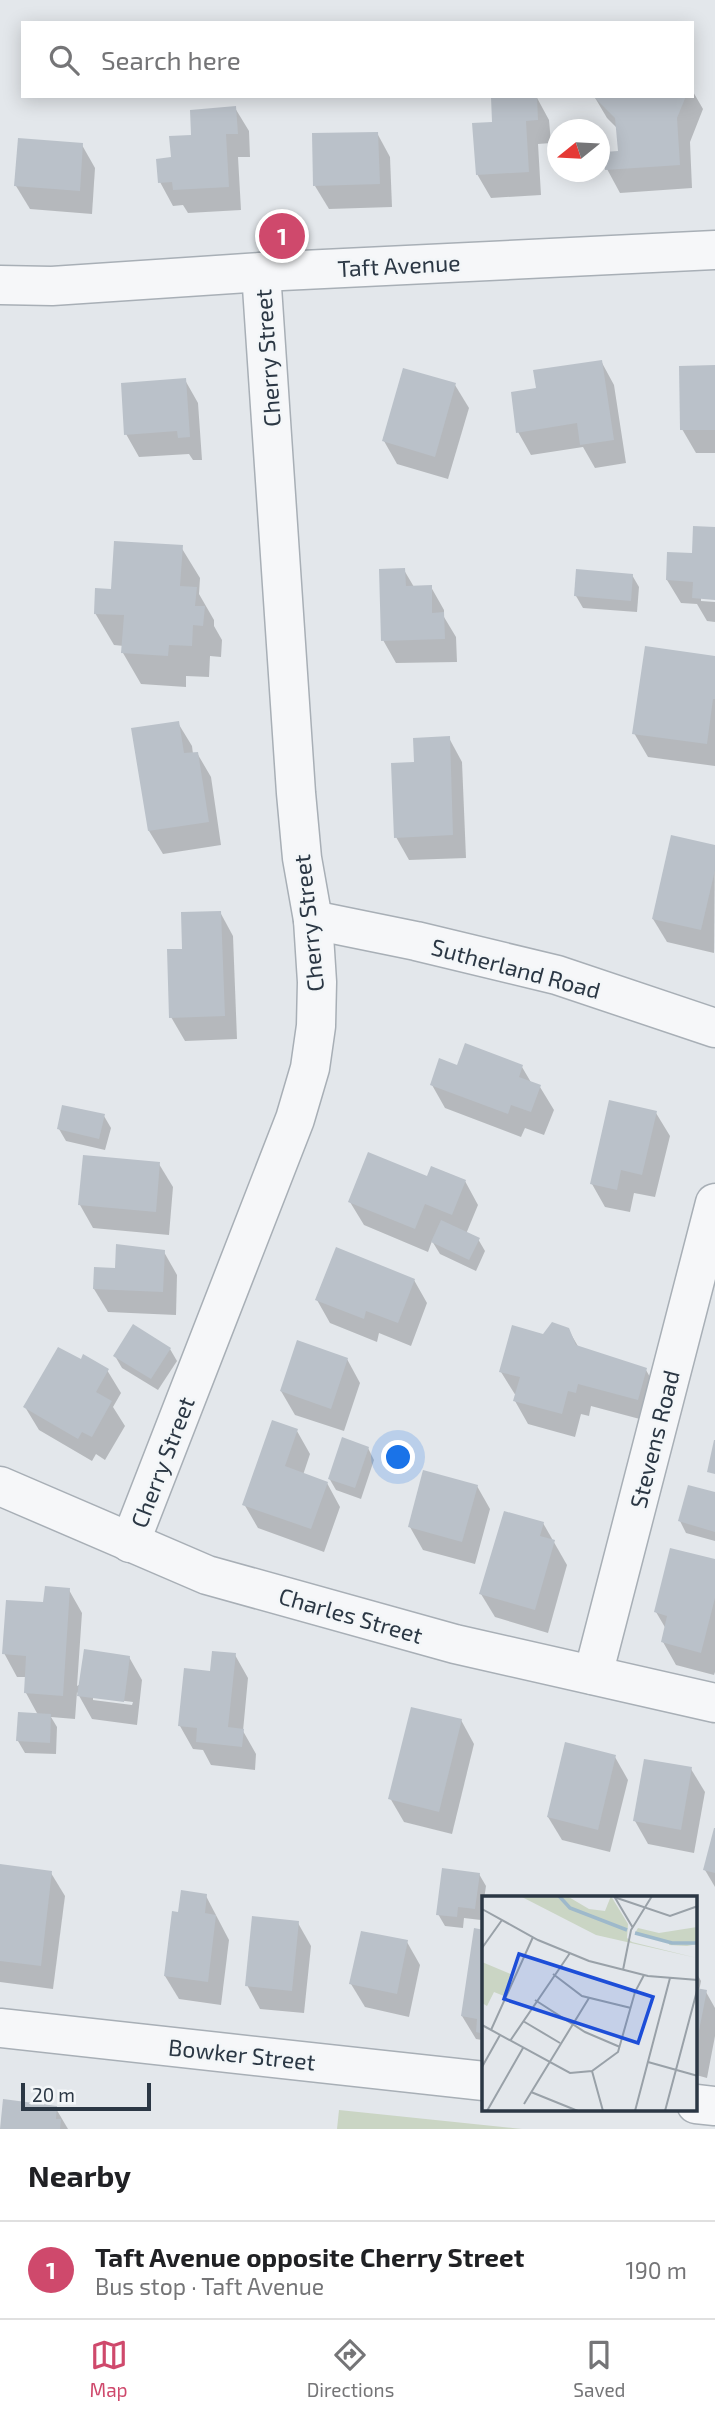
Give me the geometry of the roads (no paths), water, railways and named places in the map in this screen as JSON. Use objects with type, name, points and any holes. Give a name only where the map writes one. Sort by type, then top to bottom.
[{"type":"street","name":"Taft Avenue","points":[[0,285],[52,286],[261,272],[715,250]]},
{"type":"street","name":"Cherry Street","points":[[130,1543],[299,1107],[310,1068],[316,1026],[317,982],[313,920],[302,858],[296,793],[261,272]]},
{"type":"street","name":"Sutherland Road","points":[[313,920],[416,941],[557,975],[715,1028]]},
{"type":"street","name":"Stevens Road","points":[[593,1675],[715,1203]]},
{"type":"street","name":"Charles Street","points":[[0,1486],[207,1575],[455,1644],[715,1703]]},
{"type":"street","name":"Bowker Street","points":[[0,2028],[482,2081]]},
{"type":"place","name":"Taft Avenue opposite Cherry Street","points":[[282,236]]}]
